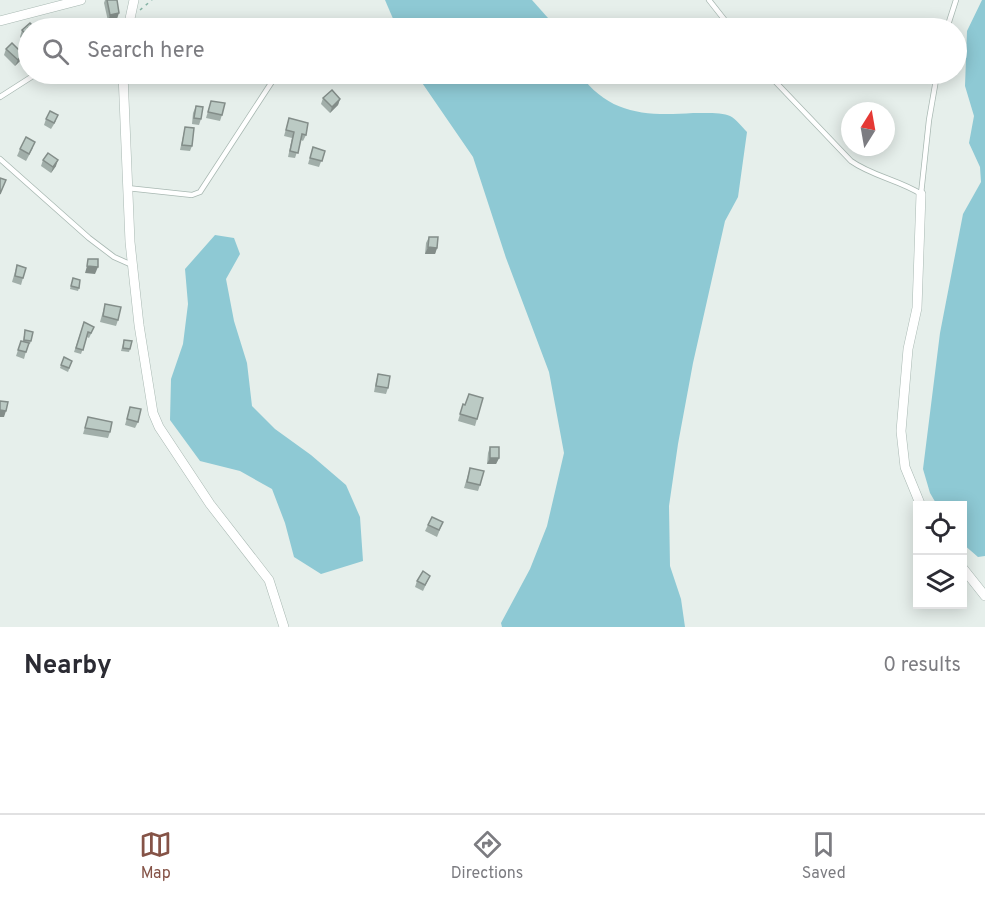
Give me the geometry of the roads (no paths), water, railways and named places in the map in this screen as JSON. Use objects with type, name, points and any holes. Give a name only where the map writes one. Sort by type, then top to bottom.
[{"type":"street","points":[[0,21],[81,0]]},
{"type":"street","points":[[130,18],[134,0]]},
{"type":"street","points":[[123,84],[132,265],[153,412],[159,427],[210,504],[269,580],[284,627]]},
{"type":"street","points":[[919,501],[905,467],[902,431],[908,349],[918,300],[921,194]]},
{"type":"street","points":[[967,572],[985,596]]},
{"type":"lane","points":[[709,0],[723,18]]},
{"type":"lane","points":[[951,18],[956,0]]},
{"type":"lane","points":[[0,97],[20,84]]},
{"type":"lane","points":[[128,188],[192,195],[200,192],[270,84]]},
{"type":"lane","points":[[778,84],[851,161],[859,167],[899,182],[921,194],[935,84]]},
{"type":"lane","points":[[0,159],[89,238],[114,257],[132,265]]},
{"type":"water","points":[[385,0],[532,0],[548,18],[393,18]]},
{"type":"water","points":[[982,0],[985,0],[985,556],[978,557],[967,547],[967,501],[935,501],[923,469],[940,333],[963,214],[981,182],[980,167],[969,143],[974,116],[965,86],[967,84],[967,31]]},
{"type":"water","points":[[423,84],[588,84],[603,98],[630,110],[660,114],[723,114],[732,117],[747,132],[738,197],[725,221],[693,363],[669,506],[670,566],[681,599],[685,627],[502,627],[501,623],[530,569],[547,526],[564,453],[549,372],[506,258],[473,157]]},
{"type":"water","points":[[215,235],[234,238],[240,254],[226,279],[234,321],[247,363],[252,406],[275,429],[311,455],[346,485],[360,517],[363,561],[321,574],[294,557],[285,523],[272,489],[240,471],[200,461],[170,420],[171,379],[183,344],[188,304],[185,269]]}]
